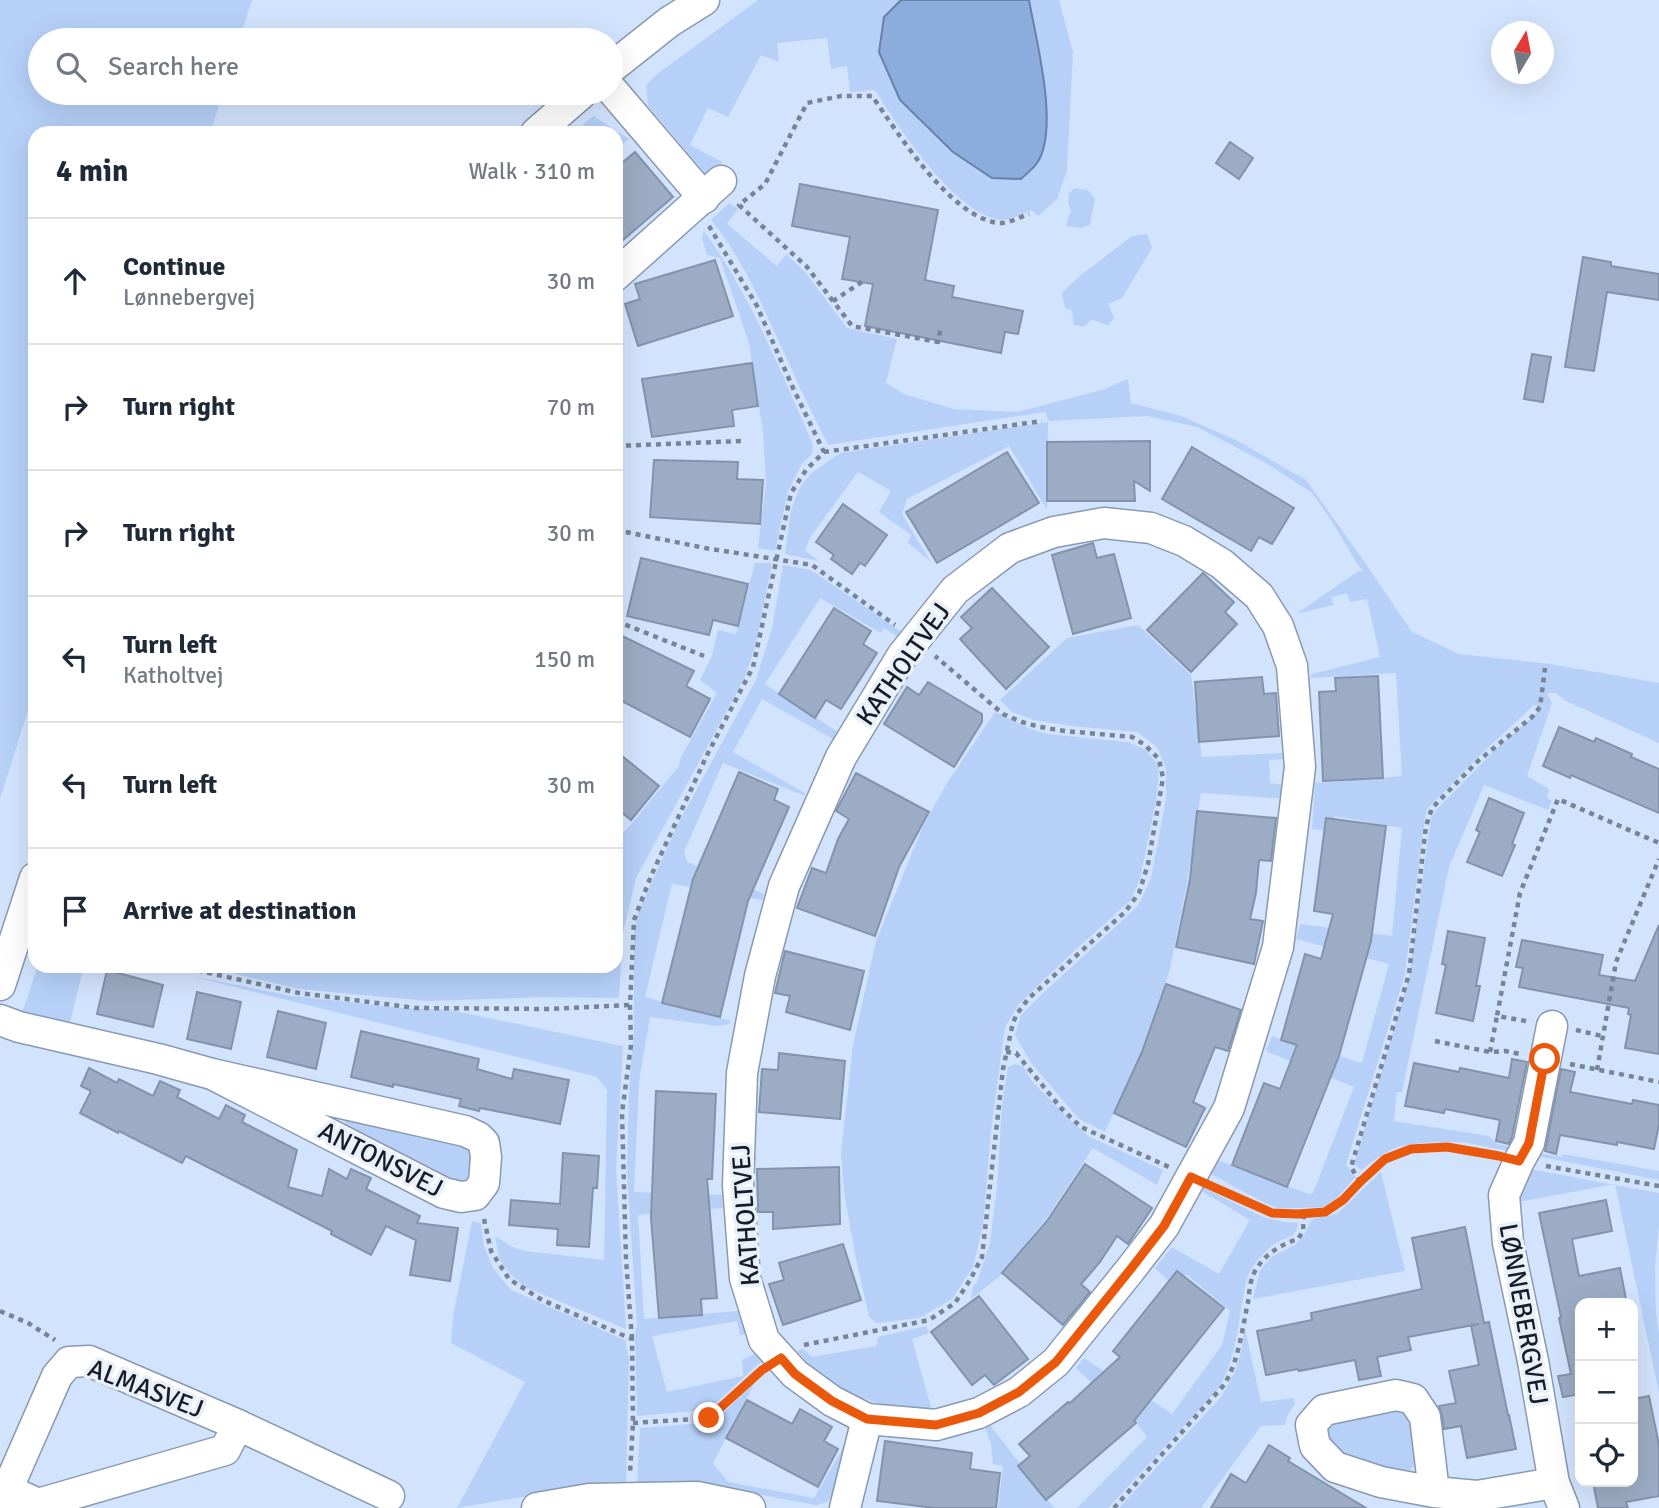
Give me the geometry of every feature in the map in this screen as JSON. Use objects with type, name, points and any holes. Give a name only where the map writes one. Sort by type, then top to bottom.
[{"type":"street","points":[[623,58],[669,22],[704,0]]},
{"type":"street","points":[[623,102],[707,195],[623,269]]},
{"type":"street","points":[[544,126],[568,105]]},
{"type":"street","name":"KATHOLTVEJ","points":[[1104,523],[1151,528],[1184,541],[1222,564],[1259,596],[1278,626],[1292,666],[1300,767],[1278,947],[1229,1108],[1191,1177],[1164,1226],[1056,1362],[1019,1392],[979,1413],[936,1425],[867,1419],[832,1401],[795,1374],[764,1340],[745,1278],[738,1185],[742,1073],[755,1002],[784,886],[841,757],[902,656],[955,590],[1010,548],[1054,532],[1104,523]]},
{"type":"street","points":[[0,985],[28,899]]},
{"type":"street","name":"ANTONSVEJ","points":[[0,1020],[212,1074],[465,1131],[484,1143],[484,1183],[475,1195],[461,1198],[444,1193],[212,1074]]},
{"type":"street","name":"LØNNEBERGVEJ","points":[[1434,1492],[1477,1496],[1559,1495],[1506,1224],[1504,1195],[1529,1143],[1552,1026]]},
{"type":"street","name":"ALMASVEJ","points":[[238,1425],[225,1450],[38,1504],[4,1498],[57,1376],[69,1362],[89,1361],[238,1425],[389,1496]]},
{"type":"street","points":[[845,1508],[867,1419]]},
{"type":"street","points":[[537,1508],[589,1499],[697,1497],[750,1508]]},
{"type":"path","points":[[941,326],[938,342],[852,326],[807,267],[739,205],[765,184],[807,103],[841,96],[872,96],[911,151],[946,192],[975,215],[1002,223],[1029,214]]},
{"type":"path","points":[[707,195],[710,229],[757,306],[824,452]]},
{"type":"path","points":[[833,301],[862,282]]},
{"type":"path","points":[[628,1498],[633,1423],[632,1339],[625,1261],[622,1113],[631,1045],[634,920],[651,876],[708,753],[753,667],[791,493],[806,470],[824,452],[1042,421]]},
{"type":"path","points":[[623,446],[741,441]]},
{"type":"path","points":[[623,531],[813,565],[916,639],[1003,714],[1040,727],[1132,737],[1159,759],[1163,778],[1139,893],[1125,912],[1029,998],[1016,1015],[1003,1069],[982,1257],[955,1303],[929,1320],[800,1346],[762,1370],[709,1418],[633,1423]]},
{"type":"path","points":[[623,624],[704,656]]},
{"type":"path","points":[[1360,1182],[1351,1167],[1409,974],[1426,826],[1432,808],[1478,761],[1532,717],[1540,707],[1545,668]]},
{"type":"path","points":[[1490,1052],[1520,893],[1558,799],[1659,843]]},
{"type":"path","points":[[1597,1070],[1616,962],[1659,859]]},
{"type":"path","points":[[209,973],[299,993],[416,1007],[548,1009],[630,1005]]},
{"type":"path","points":[[1497,1016],[1602,1035]]},
{"type":"path","points":[[1006,1052],[1016,1053],[1061,1108],[1081,1127],[1272,1213],[1325,1212],[1343,1200],[1385,1159],[1411,1149],[1447,1147],[1659,1186]]},
{"type":"path","points":[[475,1195],[485,1219],[491,1251],[509,1279],[542,1300],[632,1339]]},
{"type":"path","points":[[1114,1508],[1224,1385],[1236,1356],[1253,1276],[1266,1256],[1282,1244],[1298,1239],[1303,1231],[1304,1214]]},
{"type":"path","points":[[0,1311],[28,1323],[61,1343],[69,1362]]},
{"type":"shaded area","points":[[0,0],[252,0],[243,28],[28,28],[28,105],[219,105],[212,126],[28,126],[28,710],[0,799]]},
{"type":"shaded area","points":[[758,0],[1059,0],[1073,52],[1067,170],[1057,199],[1038,216],[1031,210],[1006,220],[988,216],[969,205],[931,169],[875,90],[850,92],[847,66],[831,69],[827,38],[777,43],[779,62],[761,55],[728,117],[708,108],[690,145],[722,162],[715,175],[705,173],[648,106],[646,85]]},
{"type":"shaded area","points":[[901,0],[1029,0],[1041,60],[1046,129],[1044,148],[1037,163],[1021,179],[992,178],[953,152],[900,100],[879,52],[884,17]]},
{"type":"shaded area","points":[[594,116],[609,126],[582,126]]},
{"type":"shaded area","points":[[1075,188],[1088,190],[1095,199],[1090,225],[1081,228],[1066,226],[1071,210],[1068,203],[1069,193]]},
{"type":"shaded area","points":[[729,203],[738,209],[727,224],[777,266],[786,254],[805,272],[847,328],[897,339],[886,383],[904,394],[954,409],[1017,412],[1102,390],[1128,379],[1131,403],[1181,416],[1236,440],[1306,480],[1412,632],[1459,654],[1550,664],[1659,683],[1659,743],[1566,701],[1556,693],[1547,693],[1552,703],[1527,776],[1549,789],[1547,797],[1552,801],[1548,810],[1484,785],[1449,867],[1402,1092],[1397,1092],[1394,1121],[1489,1136],[1497,1144],[1512,1147],[1511,1150],[1461,1142],[1423,1143],[1393,1149],[1361,1170],[1354,1164],[1409,978],[1431,818],[1493,752],[1542,708],[1534,705],[1428,808],[1405,974],[1346,1165],[1355,1177],[1337,1198],[1324,1207],[1277,1208],[1211,1174],[1218,1160],[1309,1194],[1313,1193],[1354,1087],[1266,1051],[1272,1036],[1362,1063],[1389,964],[1296,939],[1300,924],[1392,936],[1402,828],[1334,816],[1332,832],[1312,829],[1315,783],[1402,776],[1396,673],[1310,678],[1312,674],[1380,657],[1367,599],[1350,602],[1347,593],[1332,597],[1333,605],[1296,614],[1357,572],[1363,571],[1312,493],[1266,463],[1197,427],[1147,416],[1049,421],[1045,412],[828,445],[753,286],[711,220]]},
{"type":"shaded area","points":[[704,231],[751,308],[813,445],[812,454],[802,464],[788,491],[775,551],[758,548],[766,484],[763,432],[749,343],[720,258],[707,255],[702,238]]},
{"type":"shaded area","points":[[1147,234],[1152,248],[1122,298],[1108,304],[1114,318],[1108,325],[1091,320],[1084,327],[1074,325],[1072,311],[1065,308],[1062,293],[1132,236]]},
{"type":"shaded area","points":[[1048,422],[1047,510],[1009,446],[907,499],[902,514],[931,562],[908,543],[911,535],[879,512],[891,491],[858,472],[809,539],[805,551],[819,561],[785,554],[791,510],[800,487],[810,474],[840,453]]},
{"type":"shaded area","points":[[755,563],[772,563],[756,644],[745,677],[636,878],[623,933],[623,833],[679,766],[681,757],[717,693],[700,680],[712,656],[718,630],[736,634]]},
{"type":"shaded area","points":[[783,565],[811,570],[903,633],[901,639],[884,628],[881,633],[820,598],[765,684],[838,732],[833,739],[762,699],[733,752],[805,793],[805,796],[723,763],[684,852],[687,862],[764,894],[763,900],[672,884],[645,997],[731,1021],[718,1026],[650,1017],[639,1081],[634,1192],[722,1195],[723,1208],[638,1215],[644,1319],[738,1311],[749,1334],[740,1335],[737,1321],[652,1336],[667,1392],[743,1376],[742,1360],[761,1351],[765,1358],[708,1410],[637,1416],[637,1325],[627,1174],[629,1086],[634,1034],[634,933],[638,913],[678,824],[756,680],[772,628]]},
{"type":"shaded area","points":[[1138,625],[1191,675],[1202,757],[1284,753],[1284,759],[1269,760],[1270,783],[1287,785],[1286,799],[1201,793],[1170,969],[1143,1049],[1105,1132],[1079,1119],[1031,1063],[1015,1035],[1021,1015],[1138,906],[1151,878],[1166,799],[1166,768],[1157,747],[1137,732],[1034,720],[1012,712],[1000,700],[1067,638]]},
{"type":"shaded area","points":[[995,712],[1048,734],[1128,742],[1146,750],[1159,766],[1157,796],[1140,879],[1131,900],[1019,1004],[1005,1027],[991,1130],[983,1226],[973,1267],[952,1299],[919,1318],[877,1323],[869,1317],[844,1192],[841,1153],[853,1045],[876,941],[923,826],[947,783]]},
{"type":"shaded area","points":[[36,973],[82,973],[69,1026],[22,1013]]},
{"type":"shaded area","points":[[231,973],[621,973],[619,998],[543,997],[427,1001],[299,989]]},
{"type":"shaded area","points":[[191,976],[292,996],[401,1008],[450,1010],[623,1046],[616,1169],[626,1329],[525,1287],[510,1274],[499,1258],[495,1236],[512,1247],[525,1251],[604,1260],[607,1090],[597,1077]]},
{"type":"shaded area","points":[[1014,1064],[1023,1066],[1032,1081],[1088,1136],[1163,1170],[1157,1185],[1093,1148],[1049,1215],[999,1277],[971,1299],[973,1286],[977,1282],[990,1243],[997,1187],[1002,1104],[1008,1067]]},
{"type":"shaded area","points":[[353,1116],[473,1149],[478,1169],[465,1184],[454,1184],[344,1126],[345,1121]]},
{"type":"shaded area","points":[[1538,1153],[1561,1157],[1563,1154],[1659,1171],[1659,1180],[1537,1156]]},
{"type":"shaded area","points":[[1530,1169],[1613,1184],[1519,1202],[1522,1180]]},
{"type":"shaded area","points":[[1381,1172],[1405,1271],[1253,1299],[1260,1271],[1271,1257],[1295,1245],[1311,1221],[1337,1214]]},
{"type":"shaded area","points":[[1615,1185],[1659,1193],[1655,1268],[1659,1393]]},
{"type":"shaded area","points":[[1202,1187],[1263,1217],[1298,1223],[1297,1229],[1293,1235],[1269,1248],[1250,1271],[1245,1285],[1234,1350],[1219,1388],[1108,1508],[1077,1508],[1147,1437],[1108,1387],[1101,1392],[1076,1368],[1084,1358],[1172,1414],[1222,1345],[1230,1311],[1186,1274],[1174,1286],[1155,1268],[1172,1247],[1219,1274],[1250,1220],[1203,1192]]},
{"type":"shaded area","points":[[472,1221],[481,1223],[484,1246],[493,1268],[511,1290],[625,1340],[629,1359],[626,1485],[534,1495],[457,1508],[525,1382],[451,1343],[453,1316]]},
{"type":"shaded area","points":[[926,1326],[929,1333],[912,1339],[932,1411],[887,1407],[847,1392],[814,1370],[797,1351],[803,1349],[812,1357],[876,1346],[878,1337]]},
{"type":"shaded area","points":[[1245,1329],[1261,1402],[1294,1398],[1295,1404],[1285,1425],[1261,1426],[1201,1508],[1119,1508],[1221,1397],[1234,1374]]},
{"type":"shaded area","points":[[755,1382],[713,1463],[728,1482],[814,1498],[850,1436],[843,1484],[827,1502],[816,1505],[734,1490],[637,1486],[640,1428],[714,1422]]},
{"type":"shaded area","points":[[1395,1401],[1409,1411],[1418,1462],[1410,1470],[1396,1471],[1361,1465],[1322,1443],[1321,1424]]},
{"type":"shaded area","points":[[985,1426],[991,1426],[1054,1508],[998,1508],[1003,1466],[993,1464]]},
{"type":"building","points":[[1230,142],[1253,158],[1239,179],[1216,163]]},
{"type":"building","points":[[635,152],[673,197],[623,240],[623,162]]},
{"type":"building","points":[[800,184],[938,210],[925,280],[954,286],[952,297],[1023,311],[1018,334],[1005,332],[1001,353],[865,326],[873,284],[842,279],[850,237],[792,226]]},
{"type":"building","points":[[1583,257],[1611,262],[1611,266],[1659,274],[1659,300],[1607,292],[1594,371],[1565,367]]},
{"type":"building","points":[[715,260],[733,316],[638,346],[625,304],[640,299],[635,284]]},
{"type":"building","points":[[1532,354],[1551,357],[1543,402],[1524,399]]},
{"type":"building","points":[[752,363],[758,406],[732,410],[734,426],[652,437],[642,379]]},
{"type":"building","points":[[1150,441],[1150,491],[1134,481],[1135,501],[1047,501],[1047,442]]},
{"type":"building","points":[[1192,447],[1294,508],[1272,544],[1259,537],[1251,551],[1162,499]]},
{"type":"building","points":[[1007,452],[1039,503],[937,563],[906,512]]},
{"type":"building","points":[[654,460],[738,462],[737,479],[763,480],[760,524],[650,517]]},
{"type":"building","points":[[843,504],[887,535],[865,566],[860,563],[852,574],[831,559],[834,555],[816,542]]},
{"type":"building","points":[[1093,543],[1097,558],[1114,554],[1131,618],[1073,634],[1052,555]]},
{"type":"building","points":[[641,558],[748,584],[738,626],[713,620],[709,635],[627,616]]},
{"type":"building","points":[[1203,573],[1234,602],[1225,612],[1237,624],[1191,672],[1147,630]]},
{"type":"building","points":[[992,588],[1049,647],[1006,689],[960,639],[972,628],[961,617]]},
{"type":"building","points":[[834,608],[871,631],[863,644],[877,653],[841,709],[826,700],[815,718],[779,694]]},
{"type":"building","points":[[623,636],[694,671],[686,686],[710,699],[690,737],[623,702]]},
{"type":"building","points":[[1378,676],[1383,778],[1323,781],[1319,692],[1336,691],[1335,678]]},
{"type":"building","points":[[1262,677],[1264,694],[1276,693],[1279,736],[1199,742],[1195,682]]},
{"type":"building","points":[[928,682],[982,714],[982,722],[954,767],[884,724],[907,687],[919,695]]},
{"type":"building","points":[[1559,727],[1594,742],[1596,738],[1659,769],[1659,813],[1571,775],[1570,778],[1543,766]]},
{"type":"building","points":[[623,757],[659,786],[631,820],[623,814]]},
{"type":"building","points":[[739,772],[778,789],[774,800],[789,807],[748,901],[720,1017],[662,1003],[693,879]]},
{"type":"building","points":[[856,773],[929,812],[899,867],[875,936],[797,908],[812,868],[826,873],[838,839],[849,819],[836,811]]},
{"type":"building","points":[[1489,798],[1524,813],[1502,876],[1467,862],[1480,832],[1476,830]]},
{"type":"building","points":[[1197,811],[1276,818],[1271,861],[1259,860],[1250,919],[1263,921],[1254,964],[1176,947],[1190,879]]},
{"type":"building","points":[[1326,818],[1386,826],[1371,941],[1339,1056],[1287,1187],[1232,1165],[1264,1083],[1280,1089],[1297,1045],[1281,1040],[1305,954],[1321,959],[1333,914],[1314,911]]},
{"type":"building","points":[[1659,925],[1659,1054],[1625,1048],[1631,1015],[1628,1014],[1629,1008],[1519,987],[1523,968],[1516,967],[1522,940],[1603,955],[1599,975],[1635,981]]},
{"type":"building","points":[[1448,931],[1485,938],[1473,1021],[1436,1013],[1446,965],[1442,964]]},
{"type":"building","points":[[785,951],[864,971],[850,1030],[786,1012],[790,996],[775,993]]},
{"type":"building","points":[[106,973],[118,973],[163,985],[153,1027],[97,1014]]},
{"type":"building","points":[[1166,984],[1241,1010],[1228,1051],[1215,1047],[1193,1102],[1205,1108],[1186,1147],[1114,1113],[1142,1052]]},
{"type":"building","points":[[197,992],[241,1002],[231,1049],[187,1039]]},
{"type":"building","points":[[278,1011],[326,1023],[316,1069],[267,1057]]},
{"type":"building","points":[[361,1031],[479,1059],[477,1069],[512,1079],[514,1069],[569,1080],[560,1124],[480,1108],[479,1111],[459,1106],[461,1099],[351,1077]]},
{"type":"building","points":[[779,1053],[845,1061],[840,1119],[759,1112],[762,1069],[778,1070]]},
{"type":"building","points":[[1512,1059],[1527,1062],[1509,1144],[1496,1141],[1500,1120],[1445,1109],[1444,1113],[1405,1106],[1414,1063],[1459,1072],[1460,1068],[1509,1078]]},
{"type":"building","points":[[89,1068],[117,1083],[119,1079],[153,1096],[160,1081],[180,1090],[177,1097],[219,1119],[226,1105],[245,1115],[242,1122],[297,1150],[288,1187],[322,1196],[329,1169],[347,1179],[351,1169],[371,1178],[366,1189],[420,1216],[417,1223],[458,1228],[450,1281],[410,1275],[416,1240],[386,1226],[371,1255],[331,1234],[332,1231],[186,1156],[182,1163],[80,1113],[91,1091],[81,1086]]},
{"type":"building","points":[[1561,1069],[1575,1072],[1570,1092],[1632,1104],[1633,1100],[1659,1105],[1659,1124],[1654,1149],[1560,1135],[1556,1154],[1545,1151]]},
{"type":"building","points":[[656,1091],[716,1094],[712,1179],[707,1179],[717,1298],[701,1299],[702,1315],[659,1318],[651,1218]]},
{"type":"building","points":[[563,1153],[599,1156],[597,1188],[593,1188],[589,1247],[557,1245],[558,1229],[509,1225],[511,1200],[560,1204]]},
{"type":"building","points":[[1085,1164],[1152,1208],[1128,1244],[1117,1236],[1081,1284],[1090,1292],[1063,1325],[1002,1273],[1047,1221]]},
{"type":"building","points":[[839,1167],[840,1224],[773,1229],[773,1212],[758,1212],[757,1169]]},
{"type":"building","points":[[1606,1200],[1612,1231],[1572,1239],[1579,1276],[1620,1268],[1626,1298],[1575,1298],[1575,1395],[1563,1397],[1558,1376],[1571,1374],[1539,1213]]},
{"type":"building","points":[[1465,1227],[1484,1323],[1489,1322],[1516,1449],[1467,1458],[1461,1426],[1444,1429],[1439,1406],[1456,1403],[1449,1371],[1479,1365],[1471,1325],[1408,1337],[1411,1350],[1377,1357],[1381,1376],[1359,1380],[1355,1360],[1266,1375],[1257,1331],[1312,1320],[1311,1313],[1422,1289],[1412,1238]]},
{"type":"building","points":[[843,1244],[861,1300],[783,1325],[769,1284],[784,1280],[779,1263]]},
{"type":"building","points":[[1177,1271],[1224,1308],[1134,1421],[1136,1423],[1046,1500],[1018,1466],[1030,1456],[1019,1444],[1070,1403],[1120,1357],[1113,1351]]},
{"type":"building","points":[[979,1296],[1028,1359],[994,1385],[985,1375],[972,1385],[931,1332]]},
{"type":"building","points":[[1649,1396],[1659,1445],[1659,1496],[1626,1502],[1628,1508],[1598,1508],[1594,1487],[1638,1487],[1638,1398]]},
{"type":"building","points":[[747,1400],[792,1424],[800,1409],[832,1427],[824,1441],[838,1449],[818,1487],[726,1438]]},
{"type":"building","points":[[885,1441],[972,1453],[970,1469],[1000,1473],[996,1508],[935,1508],[877,1501]]},
{"type":"building","points":[[1269,1445],[1290,1458],[1288,1461],[1366,1508],[1211,1508],[1231,1474],[1246,1483]]},
{"type":"route","points":[[709,1418],[762,1370],[781,1358],[795,1374],[832,1401],[867,1419],[936,1425],[979,1413],[1019,1392],[1056,1362],[1164,1226],[1191,1177],[1272,1213],[1298,1214],[1325,1212],[1343,1200],[1385,1159],[1411,1149],[1447,1147],[1519,1161],[1529,1143],[1545,1059]]}]
